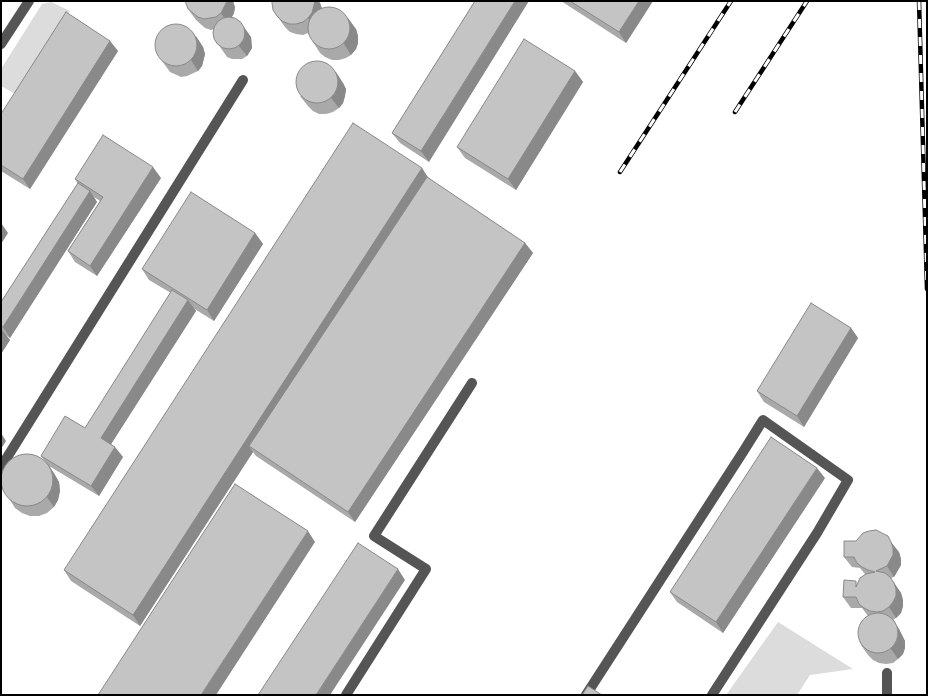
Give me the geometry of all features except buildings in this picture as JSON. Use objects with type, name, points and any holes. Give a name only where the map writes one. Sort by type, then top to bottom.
[{"type":"lane","points":[[1,44],[29,1]]},
{"type":"lane","points":[[1,467],[243,80]]},
{"type":"lane","points":[[346,695],[426,569],[374,536],[472,383]]},
{"type":"lane","points":[[586,695],[763,420],[848,480],[817,533],[712,695]]},
{"type":"lane","points":[[887,673],[887,695]]},
{"type":"shaded area","points":[[51,2],[70,11],[17,95],[1,86],[1,69],[42,4]]},
{"type":"shaded area","points":[[778,622],[853,669],[810,675],[797,695],[726,695]]},
{"type":"railway","points":[[620,172],[731,1]]},
{"type":"railway","points":[[735,112],[807,1]]},
{"type":"railway","points":[[919,1],[927,289]]}]
